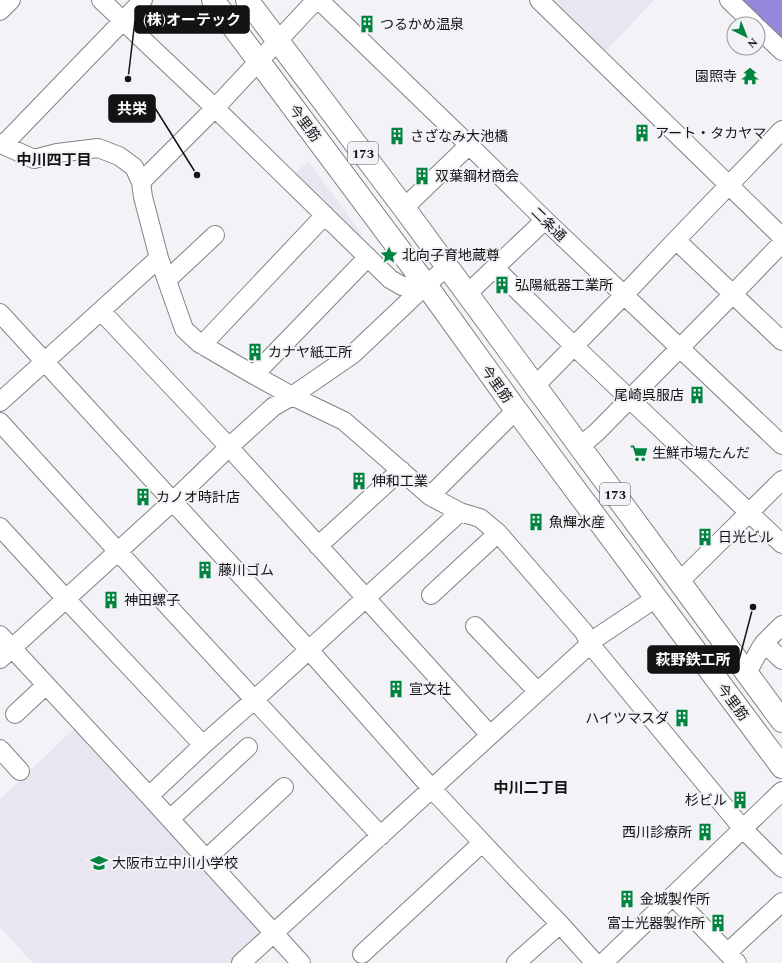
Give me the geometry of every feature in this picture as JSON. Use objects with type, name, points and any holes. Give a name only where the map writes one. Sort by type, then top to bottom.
[{"type":"main road","name":"今里筋","points":[[213,0],[426,285],[516,410],[782,767]]},
{"type":"main road","name":"今里筋","points":[[247,0],[404,208],[782,721]]},
{"type":"street","points":[[0,11],[11,0]]},
{"type":"street","points":[[101,0],[215,108],[390,279],[402,286],[426,285]]},
{"type":"street","points":[[143,0],[1,144],[34,159],[57,153],[98,148],[119,156],[134,167],[141,182],[159,258],[184,329],[202,345],[254,375],[292,396],[344,421],[430,496],[460,512],[480,518],[498,533],[584,632],[590,644],[743,829],[782,868]]},
{"type":"street","points":[[141,182],[215,108],[316,0]]},
{"type":"street","name":"二条通","points":[[320,0],[545,220],[782,445]]},
{"type":"street","points":[[539,0],[782,237]]},
{"type":"street","points":[[729,0],[746,16]]},
{"type":"street","points":[[766,36],[782,51]]},
{"type":"street","points":[[535,386],[729,185],[779,138]]},
{"type":"street","points":[[404,208],[469,145]]},
{"type":"street","points":[[202,345],[325,215]]},
{"type":"street","points":[[467,294],[545,220]]},
{"type":"street","points":[[167,280],[215,235]]},
{"type":"street","points":[[676,240],[782,341]]},
{"type":"street","points":[[580,446],[596,433],[630,399],[782,243]]},
{"type":"street","points":[[0,402],[159,258]]},
{"type":"street","points":[[254,375],[368,258]]},
{"type":"street","points":[[6,654],[273,407],[292,396],[353,354],[447,267]]},
{"type":"street","points":[[495,268],[574,346],[782,544]]},
{"type":"street","points":[[101,311],[229,447],[490,735]]},
{"type":"street","points":[[0,313],[309,650],[432,789],[560,924],[594,963]]},
{"type":"street","points":[[430,496],[516,410]]},
{"type":"street","points":[[0,422],[254,700],[381,836]]},
{"type":"street","points":[[318,546],[401,470]]},
{"type":"street","points":[[680,581],[782,480]]},
{"type":"street","points":[[149,796],[203,745],[366,599],[460,512]]},
{"type":"street","points":[[0,527],[203,745]]},
{"type":"street","points":[[431,595],[498,533]]},
{"type":"street","points":[[241,963],[596,638],[656,598]]},
{"type":"street","points":[[747,673],[764,643],[782,625]]},
{"type":"street","points":[[475,626],[538,692]]},
{"type":"street","points":[[0,634],[6,654],[46,685],[170,818],[301,963]]},
{"type":"street","points":[[764,643],[782,660]]},
{"type":"street","points":[[15,714],[46,685]]},
{"type":"street","points":[[170,818],[248,747]]},
{"type":"street","points":[[0,749],[20,771]]},
{"type":"street","points":[[206,859],[284,787]]},
{"type":"street","points":[[604,963],[782,791]]},
{"type":"street","points":[[362,954],[482,843]]},
{"type":"street","points":[[673,896],[732,958],[782,902]]},
{"type":"street","points":[[516,963],[560,924]]},
{"type":"shaded area","points":[[546,0],[654,0],[603,54]]},
{"type":"shaded area","points":[[738,0],[782,0],[782,42],[766,27],[766,16],[755,16]]},
{"type":"shaded area","points":[[308,161],[362,234],[356,241],[291,177]]},
{"type":"shaded area","name":"大阪市立中川小学校","points":[[74,729],[263,934],[232,963],[33,963],[0,927],[0,799]]},
{"type":"place","name":"つるかめ温泉","points":[[367,24]]},
{"type":"place","name":"園照寺","points":[[750,76]]},
{"type":"place","name":"(株)オーテック","points":[[128,79]]},
{"type":"place","name":"アート・タカヤマ","points":[[642,133]]},
{"type":"place","name":"さざなみ大池橋","points":[[397,136]]},
{"type":"place","name":"共栄","points":[[197,175]]},
{"type":"place","name":"双葉鋼材商会","points":[[422,176]]},
{"type":"place","name":"北向子育地蔵尊","points":[[389,255]]},
{"type":"place","name":"弘陽紙器工業所","points":[[502,285]]},
{"type":"place","name":"カナヤ紙工所","points":[[255,352]]},
{"type":"place","name":"尾崎呉服店","points":[[697,395]]},
{"type":"place","name":"生鮮市場たんだ","points":[[639,453]]},
{"type":"place","name":"伸和工業","points":[[359,481]]},
{"type":"place","name":"カノオ時計店","points":[[143,497]]},
{"type":"place","name":"魚輝水産","points":[[536,522]]},
{"type":"place","name":"日光ビル","points":[[705,537]]},
{"type":"place","name":"藤川ゴム","points":[[205,570]]},
{"type":"place","name":"神田螺子","points":[[111,600]]},
{"type":"place","name":"萩野鉄工所","points":[[753,607]]},
{"type":"place","name":"宣文社","points":[[396,689]]},
{"type":"place","name":"ハイツマスダ","points":[[682,718]]},
{"type":"place","name":"杉ビル","points":[[740,800]]},
{"type":"place","name":"西川診療所","points":[[705,832]]},
{"type":"place","name":"大阪市立中川小学校","points":[[99,863]]},
{"type":"place","name":"金城製作所","points":[[627,899]]},
{"type":"place","name":"富士光器製作所","points":[[718,923]]},
{"type":"district","name":"中川四丁目","points":[[54,160]]},
{"type":"district","name":"中川二丁目","points":[[531,788]]}]
